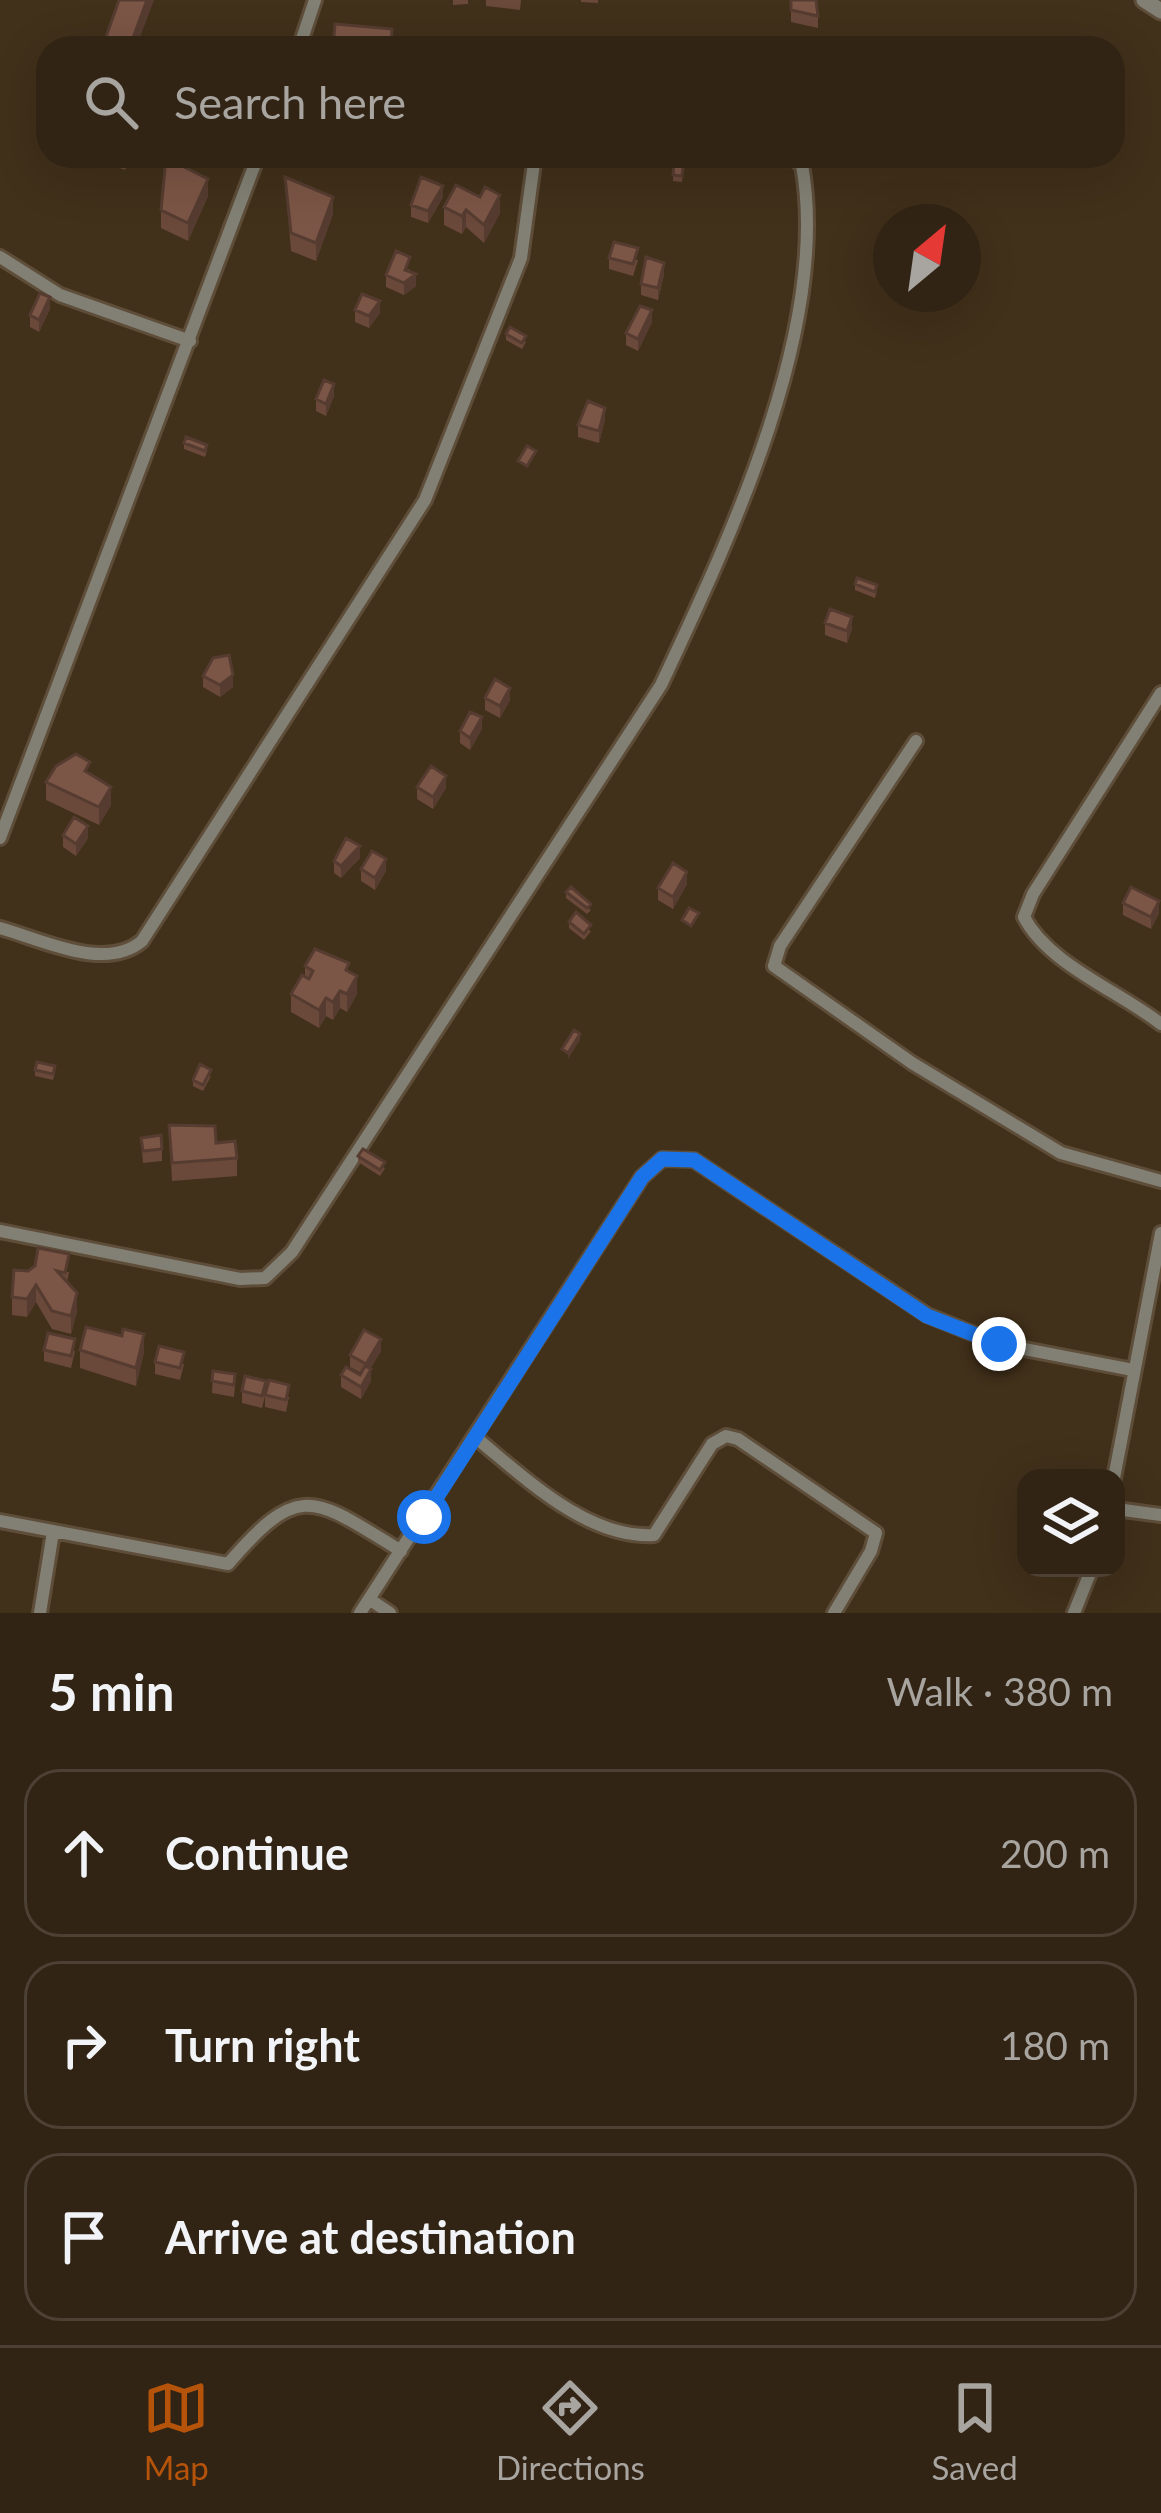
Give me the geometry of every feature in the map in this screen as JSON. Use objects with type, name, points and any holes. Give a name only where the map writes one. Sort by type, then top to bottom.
[{"type":"street","points":[[303,36],[315,0]]},
{"type":"street","points":[[1144,0],[1161,11]]},
{"type":"street","points":[[0,838],[254,168]]},
{"type":"street","points":[[0,928],[104,956],[125,955],[142,941],[425,500],[521,258],[533,168]]},
{"type":"street","points":[[0,1231],[240,1280],[265,1278],[292,1252],[637,722],[685,634],[795,349],[808,194],[803,168]]},
{"type":"street","points":[[0,256],[93,310],[190,341]]},
{"type":"street","points":[[1161,693],[1033,894],[1024,917],[1034,937],[1055,956],[1120,992],[1161,1024]]},
{"type":"street","points":[[916,741],[779,946],[775,966],[892,1050],[1060,1153],[1161,1181]]},
{"type":"street","points":[[360,1613],[642,1177],[662,1159],[694,1160],[927,1316],[962,1333],[1133,1370]]},
{"type":"street","points":[[1116,1469],[1161,1233]]},
{"type":"street","points":[[476,1437],[545,1495],[628,1536],[654,1534],[712,1444],[726,1436],[738,1439],[876,1533],[871,1551],[834,1613]]},
{"type":"street","points":[[0,1521],[228,1564],[268,1519],[305,1503],[326,1508],[401,1551]]},
{"type":"street","points":[[1125,1510],[1161,1515]]},
{"type":"street","points":[[40,1613],[53,1532]]},
{"type":"street","points":[[1074,1613],[1088,1577]]},
{"type":"street","points":[[369,1599],[390,1613]]},
{"type":"building","points":[[119,0],[147,0],[134,36],[106,36]]},
{"type":"building","points":[[791,0],[816,0],[818,16],[791,10]]},
{"type":"building","points":[[335,24],[392,29],[392,36],[334,36]]},
{"type":"building","points":[[165,168],[186,168],[208,179],[188,223],[161,210]]},
{"type":"building","points":[[285,177],[333,197],[316,243],[291,233]]},
{"type":"building","points":[[421,177],[443,186],[428,211],[411,205]]},
{"type":"building","points":[[456,185],[480,197],[485,187],[500,195],[484,225],[466,210],[462,216],[444,207]]},
{"type":"building","points":[[614,242],[638,248],[633,264],[609,258]]},
{"type":"building","points":[[396,251],[410,257],[405,270],[416,274],[404,283],[386,275]]},
{"type":"building","points":[[646,257],[664,263],[658,288],[641,284]]},
{"type":"building","points":[[40,293],[50,297],[39,320],[30,315]]},
{"type":"building","points":[[362,294],[380,301],[369,316],[355,310]]},
{"type":"building","points":[[640,306],[652,310],[638,339],[626,333]]},
{"type":"building","points":[[510,327],[526,336],[522,343],[506,334]]},
{"type":"building","points":[[324,380],[334,384],[326,404],[316,399]]},
{"type":"building","points":[[588,401],[605,408],[599,431],[578,425]]},
{"type":"building","points":[[186,437],[207,445],[205,451],[184,443]]},
{"type":"building","points":[[527,446],[536,451],[527,466],[518,461]]},
{"type":"building","points":[[857,578],[877,585],[875,592],[855,584]]},
{"type":"building","points":[[830,609],[852,617],[847,631],[825,623]]},
{"type":"building","points":[[229,655],[233,675],[220,685],[203,676],[213,658]]},
{"type":"building","points":[[495,679],[510,688],[500,706],[485,698]]},
{"type":"building","points":[[470,712],[482,717],[470,738],[460,731]]},
{"type":"building","points":[[76,754],[90,762],[85,771],[111,787],[99,807],[46,782],[56,766]]},
{"type":"building","points":[[431,766],[446,776],[433,797],[417,787]]},
{"type":"building","points":[[74,817],[88,826],[76,844],[63,835]]},
{"type":"building","points":[[346,838],[360,846],[341,866],[334,861]]},
{"type":"building","points":[[372,851],[386,859],[375,878],[361,869]]},
{"type":"building","points":[[673,863],[687,872],[673,897],[658,888]]},
{"type":"building","points":[[571,887],[591,904],[587,908],[566,892]]},
{"type":"building","points":[[1131,887],[1159,901],[1151,917],[1123,903]]},
{"type":"building","points":[[689,908],[699,913],[691,926],[682,920]]},
{"type":"building","points":[[576,912],[591,925],[584,934],[569,922]]},
{"type":"building","points":[[315,949],[349,963],[346,970],[357,976],[347,994],[340,991],[333,1002],[326,998],[319,1010],[291,994],[302,975],[309,979],[313,971],[305,966]]},
{"type":"building","points":[[574,1030],[580,1034],[568,1053],[562,1049]]},
{"type":"building","points":[[37,1062],[55,1066],[53,1074],[35,1070]]},
{"type":"building","points":[[200,1064],[211,1070],[203,1085],[193,1080]]},
{"type":"building","points":[[169,1125],[215,1126],[216,1143],[235,1141],[237,1158],[172,1163]]},
{"type":"building","points":[[161,1135],[162,1149],[143,1151],[141,1138]]},
{"type":"building","points":[[363,1149],[385,1162],[380,1170],[358,1156]]},
{"type":"building","points":[[38,1248],[69,1254],[65,1273],[57,1271],[77,1293],[71,1316],[52,1311],[36,1285],[27,1299],[12,1297],[14,1270],[28,1271],[35,1266]]},
{"type":"building","points":[[86,1327],[122,1336],[123,1329],[144,1334],[136,1368],[80,1350]]},
{"type":"building","points":[[364,1330],[381,1339],[366,1364],[350,1355]]},
{"type":"building","points":[[48,1333],[75,1339],[71,1356],[44,1350]]},
{"type":"building","points":[[159,1346],[184,1352],[180,1368],[155,1362]]},
{"type":"building","points":[[365,1366],[371,1369],[361,1387],[341,1375],[346,1367],[360,1375]]},
{"type":"building","points":[[213,1371],[235,1374],[234,1385],[212,1381]]},
{"type":"building","points":[[245,1376],[266,1381],[262,1396],[242,1391]]},
{"type":"building","points":[[269,1380],[289,1385],[286,1400],[265,1395]]},
{"type":"route","points":[[424,1517],[642,1177],[662,1159],[694,1160],[765,1203],[927,1316],[999,1344]]}]
